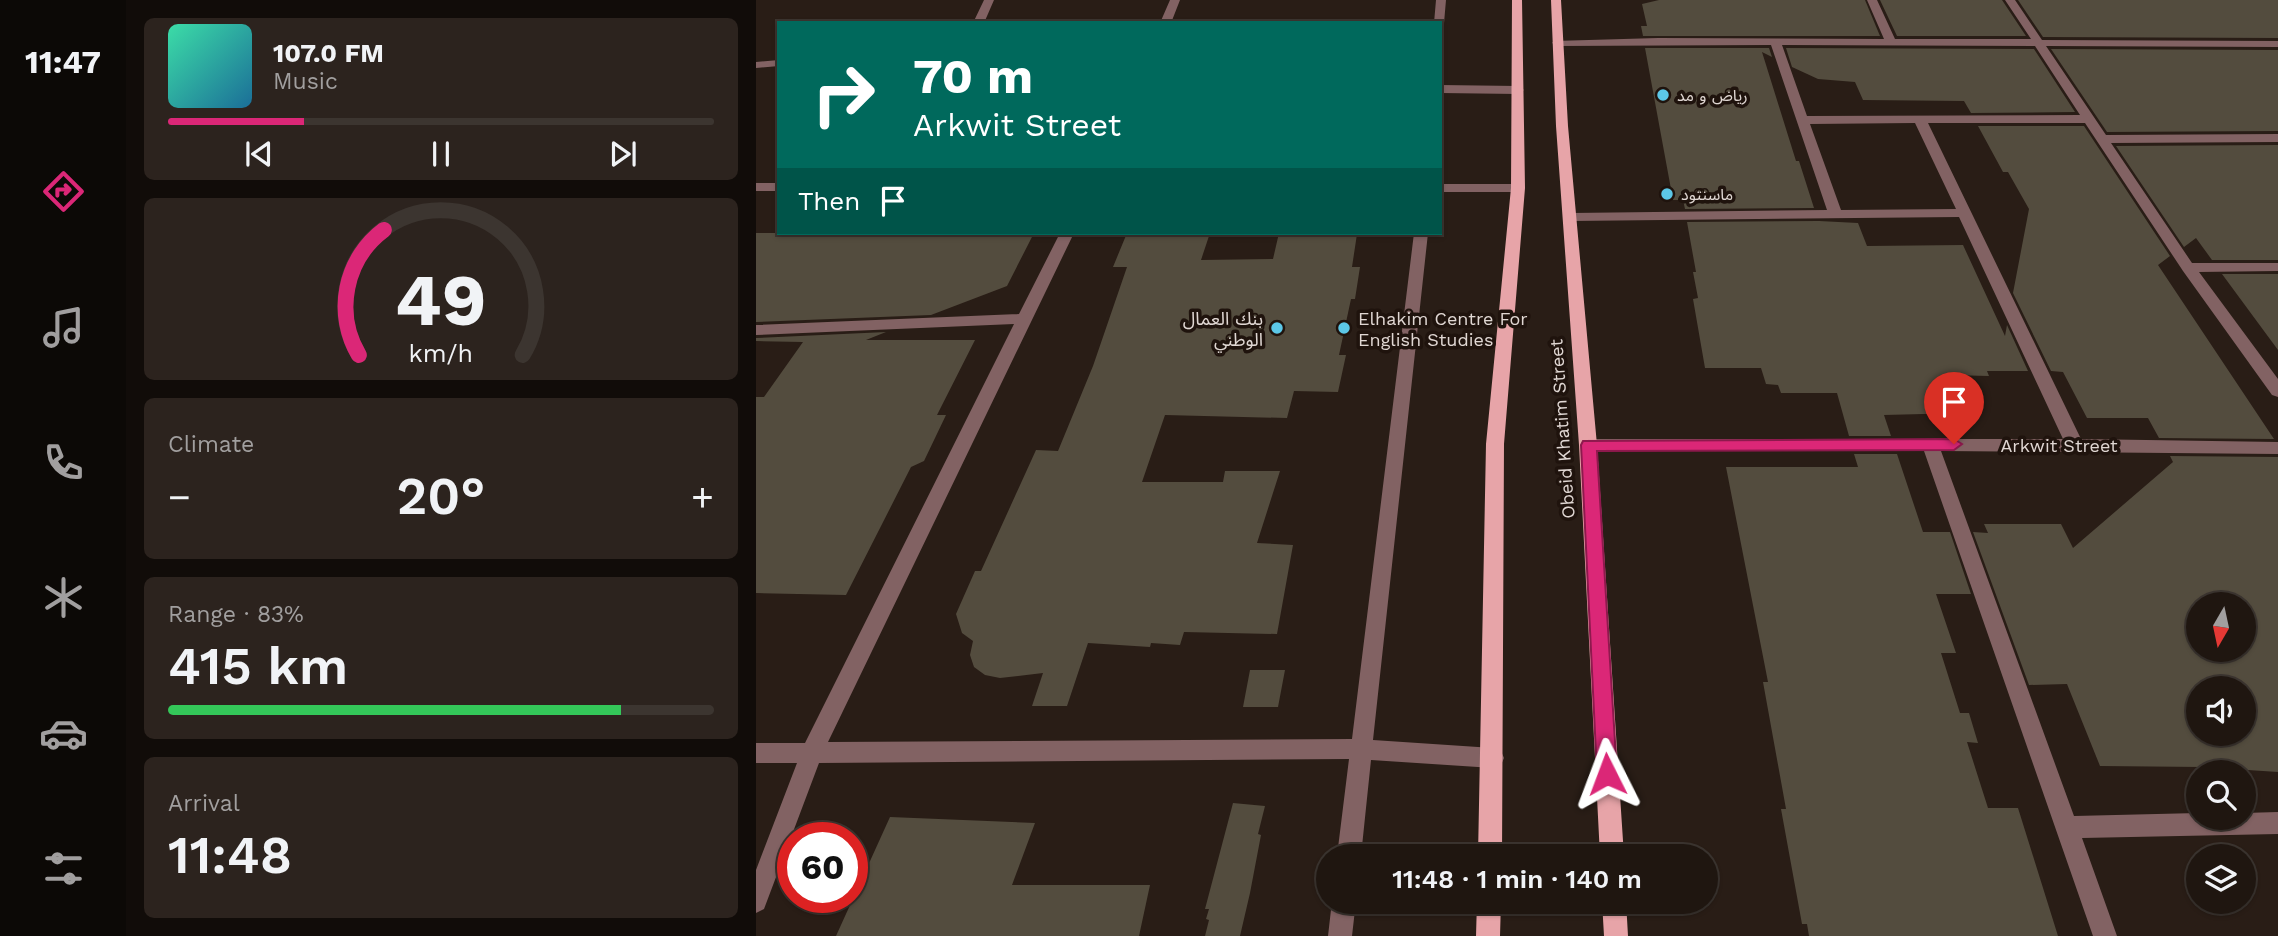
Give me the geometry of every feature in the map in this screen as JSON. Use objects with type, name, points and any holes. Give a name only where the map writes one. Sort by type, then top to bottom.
[{"type":"main road","points":[[1490,844],[1494,444],[1518,188],[1517,0]]},
{"type":"main road","name":"Obeid Khatim Street","points":[[1556,0],[1562,126],[1588,445],[1611,844]]},
{"type":"main road","points":[[1488,936],[1489,914]]},
{"type":"main road","points":[[1615,914],[1616,936]]},
{"type":"street","points":[[979,21],[989,0]]},
{"type":"street","points":[[1166,21],[1175,0]]},
{"type":"street","points":[[1439,21],[1441,0]]},
{"type":"street","points":[[1872,0],[1891,42]]},
{"type":"street","points":[[2010,0],[2188,268],[2278,391]]},
{"type":"street","points":[[1775,41],[1835,214]]},
{"type":"street","points":[[1558,43],[1775,41],[2278,44]]},
{"type":"street","points":[[756,65],[777,63]]},
{"type":"street","points":[[1442,89],[1518,90]]},
{"type":"street","points":[[1802,120],[2088,119]]},
{"type":"street","points":[[1920,120],[2075,445]]},
{"type":"street","points":[[2100,139],[2278,138]]},
{"type":"street","points":[[756,187],[777,187]]},
{"type":"street","points":[[1442,188],[1518,188]]},
{"type":"street","points":[[1571,217],[1964,213]]},
{"type":"street","points":[[756,901],[812,752],[1066,235]]},
{"type":"street","points":[[1350,844],[1421,235]]},
{"type":"street","points":[[2188,268],[2278,267]]},
{"type":"street","points":[[756,330],[1023,319]]},
{"type":"street","points":[[1930,444],[2105,936]]},
{"type":"street","name":"Arkwit Street","points":[[1588,445],[1930,444],[2278,448]]},
{"type":"street","points":[[756,753],[1361,749],[1493,758]]},
{"type":"street","points":[[2066,827],[2278,823]]},
{"type":"street","points":[[1340,936],[1343,914]]},
{"type":"building","points":[[1659,0],[1865,0],[1880,36],[1643,36],[1641,26],[1647,26],[1642,4]]},
{"type":"building","points":[[1880,0],[2002,0],[2026,36],[1897,36]]},
{"type":"building","points":[[2018,0],[2278,0],[2278,38],[2043,37]]},
{"type":"building","points":[[1645,48],[1769,48],[1772,57],[1762,52],[1796,161],[1799,161],[1814,208],[1685,209],[1683,200],[1673,200]]},
{"type":"building","points":[[1786,48],[2034,49],[2075,112],[1971,113],[1964,101],[1863,100],[1855,82],[1818,79],[1792,67]]},
{"type":"building","points":[[2051,49],[2278,50],[2278,131],[2107,132]]},
{"type":"building","points":[[1978,126],[2084,126],[2170,256],[2158,265],[2274,439],[2159,438],[2148,418],[2087,418],[2063,372],[2051,371],[2013,293],[2029,209],[2008,172],[2003,172]]},
{"type":"building","points":[[2278,145],[2278,260],[2212,260],[2196,238],[2184,247],[2116,146]]},
{"type":"building","points":[[1687,222],[1858,223],[1867,246],[1963,245],[2005,336],[2007,325],[2028,371],[1987,371],[1989,376],[1948,375],[1963,413],[1884,415],[1891,436],[1849,436],[1837,393],[1781,393],[1778,385],[1766,384],[1761,368],[1705,368],[1693,299],[1698,298],[1693,272],[1696,272]]},
{"type":"building","points":[[756,233],[1033,235],[1007,286],[931,315],[756,322]]},
{"type":"building","points":[[1126,235],[1209,235],[1201,260],[1273,259],[1279,235],[1357,235],[1352,267],[1360,267],[1355,299],[1351,299],[1339,355],[1346,355],[1338,392],[1294,391],[1287,418],[1165,415],[1142,482],[1223,482],[1225,471],[1280,471],[1257,543],[1293,545],[1277,634],[1184,632],[1180,645],[1151,643],[1150,647],[1088,643],[1067,706],[1032,706],[1043,673],[1000,678],[985,675],[974,667],[970,655],[973,641],[962,633],[956,614],[975,571],[981,571],[1036,450],[1058,451],[1093,366],[1127,267],[1113,267]]},
{"type":"building","points":[[2222,274],[2278,274],[2278,350]]},
{"type":"building","points":[[886,332],[866,340],[975,340],[937,415],[946,415],[924,461],[911,467],[846,595],[756,593],[756,397],[764,397],[803,342],[756,341],[756,338]]},
{"type":"building","points":[[1854,454],[1897,454],[1923,532],[1950,532],[1971,594],[1936,594],[1956,653],[1941,653],[1960,713],[1969,713],[1978,743],[1967,742],[1988,808],[2018,808],[2058,936],[1809,936],[1807,924],[1802,924],[1781,809],[1786,809],[1763,682],[1768,682],[1726,467],[1858,467]]},
{"type":"building","points":[[2170,456],[2278,457],[2278,772],[2256,771],[2256,760],[2186,760],[2186,767],[2100,766],[2067,684],[2029,685],[1973,532],[1988,533],[1984,524],[2061,524],[2073,548],[2173,462]]},
{"type":"building","points":[[1250,670],[1285,670],[1278,707],[1243,707]]},
{"type":"building","points":[[1233,803],[1265,806],[1258,834],[1261,835],[1250,893],[1240,936],[1205,936],[1209,909],[1205,909]]},
{"type":"building","points":[[890,817],[1035,823],[1012,885],[1150,885],[1139,936],[836,936],[846,913],[868,913],[868,865]]},
{"type":"place","name":"رياض و مد","points":[[1663,95]]},
{"type":"place","name":"ماسنتود","points":[[1667,194]]},
{"type":"place","name":"بنك العمال الوطني","points":[[1277,328]]},
{"type":"place","name":"Elhakim Centre For English Studies","points":[[1344,328]]},
{"type":"route","points":[[1607,774],[1588,445],[1954,444]]}]
